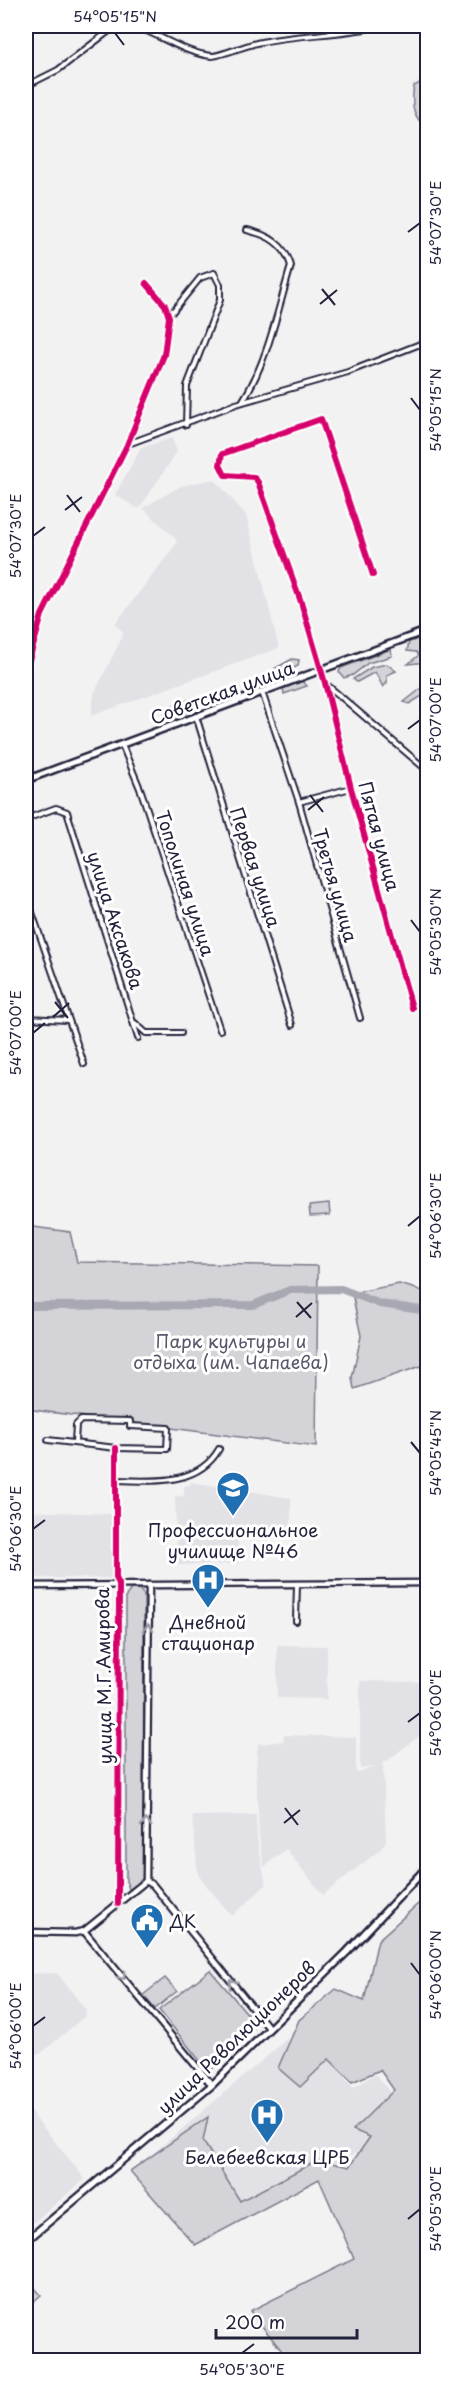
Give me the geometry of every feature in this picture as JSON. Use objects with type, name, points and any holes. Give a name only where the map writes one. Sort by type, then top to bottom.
[{"type":"main road","name":"Советская улица","points":[[26,780],[428,630]]},
{"type":"main road","name":"улица Революционеров","points":[[26,2241],[212,2085],[347,1952],[428,1866]]},
{"type":"street","points":[[26,86],[58,70],[113,28],[127,26]]},
{"type":"street","points":[[135,26],[199,54],[216,56],[262,42],[336,34],[380,26]]},
{"type":"street","points":[[241,402],[254,382],[265,356],[291,266],[287,252],[270,238],[246,230]]},
{"type":"street","points":[[169,317],[200,278],[214,273],[220,285],[220,300],[187,386],[186,425]]},
{"type":"street","points":[[26,671],[42,615],[127,445],[164,355],[169,317],[165,305],[146,283]]},
{"type":"street","points":[[127,445],[186,425],[241,402],[348,372],[428,341]]},
{"type":"street","name":"Пятая улица","points":[[373,575],[321,419],[222,454],[220,465],[225,475],[254,477],[258,482],[301,602],[322,671],[351,788],[412,1008]]},
{"type":"street","points":[[325,683],[427,771],[428,777]]},
{"type":"street","name":"Третья улица","points":[[262,692],[299,802],[360,1018]]},
{"type":"street","name":"Первая улица","points":[[196,716],[292,1025]]},
{"type":"street","name":"Тополиная улица","points":[[122,745],[141,791],[220,1030]]},
{"type":"street","points":[[299,802],[351,788]]},
{"type":"street","name":"улица Аксакова","points":[[26,819],[56,808],[67,812],[138,1038]]},
{"type":"street","points":[[26,895],[84,1064]]},
{"type":"street","points":[[26,1018],[68,1020]]},
{"type":"street","points":[[134,1023],[146,1033],[181,1033]]},
{"type":"street","points":[[48,1440],[116,1448],[167,1449],[168,1428],[130,1426],[130,1421],[81,1420],[76,1425],[75,1442]]},
{"type":"street","name":"улица М.Г.Амирова","points":[[116,1448],[116,1578],[119,1584],[118,1904]]},
{"type":"street","points":[[115,1480],[176,1478],[207,1468],[219,1449]]},
{"type":"street","points":[[26,1586],[428,1583]]},
{"type":"street","points":[[296,1621],[297,1584]]},
{"type":"street","points":[[146,1881],[148,1585]]},
{"type":"street","points":[[26,1932],[75,1933],[84,1931],[146,1881]]},
{"type":"street","points":[[146,1881],[153,1884],[269,2028]]},
{"type":"street","points":[[84,1931],[212,2085]]},
{"type":"shaded area","points":[[172,438],[177,452],[139,509],[115,495],[141,448]]},
{"type":"shaded area","points":[[214,479],[246,515],[279,648],[91,716],[94,694],[124,633],[115,624],[177,543],[175,538],[143,508],[181,486]]},
{"type":"shaded area","name":"Профессиональное училище №46","points":[[191,1482],[291,1498],[291,1537],[238,1536],[238,1564],[177,1565],[175,1496],[184,1496],[184,1486],[190,1485]]},
{"type":"shaded area","points":[[26,1511],[112,1514],[111,1578],[26,1578]]},
{"type":"shaded area","points":[[277,1645],[327,1646],[327,1699],[277,1698]]},
{"type":"shaded area","points":[[360,1681],[427,1682],[427,1730],[383,1764],[386,1841],[380,1850],[323,1895],[286,1849],[264,1867],[259,1837],[256,1768],[258,1744],[283,1741],[284,1735],[356,1737],[356,1773],[376,1766],[360,1769]]},
{"type":"shaded area","points":[[256,1815],[257,1840],[266,1885],[232,1916],[198,1875],[192,1816]]},
{"type":"shaded area","points":[[57,1973],[86,2010],[85,2016],[40,2054],[26,2054],[26,1974]]},
{"type":"shaded area","name":"Белебеевская ЦРБ","points":[[302,2026],[353,2088],[376,2074],[410,2120],[329,2169],[195,2244],[133,2171]]},
{"type":"shaded area","points":[[26,2106],[85,2179],[26,2229]]},
{"type":"green space","points":[[427,80],[427,127],[416,115],[413,98],[414,86]]},
{"type":"green space","points":[[427,636],[427,662],[408,664],[419,655],[416,652],[407,651],[409,642]]},
{"type":"green space","points":[[391,649],[392,656],[368,663],[353,675],[344,678],[339,672],[341,668]]},
{"type":"green space","points":[[292,659],[299,660],[298,666],[274,677],[274,669]]},
{"type":"green space","points":[[387,664],[396,671],[387,675],[387,683],[383,687],[375,672],[357,682],[353,679],[372,667]]},
{"type":"green space","points":[[302,681],[307,686],[284,694],[283,689]]},
{"type":"green space","points":[[427,684],[427,693],[409,704],[404,702]]},
{"type":"green space","points":[[194,700],[197,708],[165,720],[163,717],[167,708]]},
{"type":"green space","points":[[329,1204],[330,1215],[310,1216],[309,1206]]},
{"type":"green space","name":"Парк культуры и отдыха (им. Чапаева)","points":[[26,1226],[70,1232],[77,1262],[318,1266],[316,1447],[26,1409]]},
{"type":"green space","points":[[399,1284],[427,1292],[427,1364],[354,1389],[352,1378],[361,1336],[352,1293]]},
{"type":"green space","points":[[131,1589],[139,1589],[144,1595],[143,1882],[137,1889],[129,1889],[126,1881],[126,1596]]},
{"type":"green space","points":[[427,1896],[427,2360],[289,2360],[250,2311],[354,2259],[319,2179],[195,2245],[130,2171],[208,2117],[203,2141],[240,2201],[318,2160],[349,2167],[370,2137],[353,2130],[394,2090],[380,2070],[352,2082],[329,2059],[300,2087],[278,2068],[299,2020],[336,1989],[364,2001],[378,1940]]},
{"type":"green space","points":[[210,1970],[257,2025],[209,2072],[159,2010]]},
{"type":"green space","points":[[165,1978],[177,1991],[155,2009],[143,1995]]},
{"type":"green space","points":[[33,2286],[41,2295],[26,2308],[26,2292]]},
{"type":"waterway","points":[[26,1306],[253,1305],[290,1290],[341,1289],[380,1304],[428,1311]]},
{"type":"cycle path","points":[[26,671],[42,615],[127,445],[164,355],[169,317],[165,305],[146,283]]},
{"type":"cycle path","points":[[373,575],[321,419],[222,454],[220,465],[225,475],[254,477],[258,482],[301,602],[412,1008]]},
{"type":"cycle path","points":[[116,1448],[116,1578],[119,1584],[118,1904]]},
{"type":"place","name":"Профессиональное училище №46","points":[[233,1517]]},
{"type":"place","name":"Дневной стационар","points":[[208,1609]]},
{"type":"place","name":"ДК","points":[[147,1949]]},
{"type":"place","name":"Белебеевская ЦРБ","points":[[267,2144]]}]
